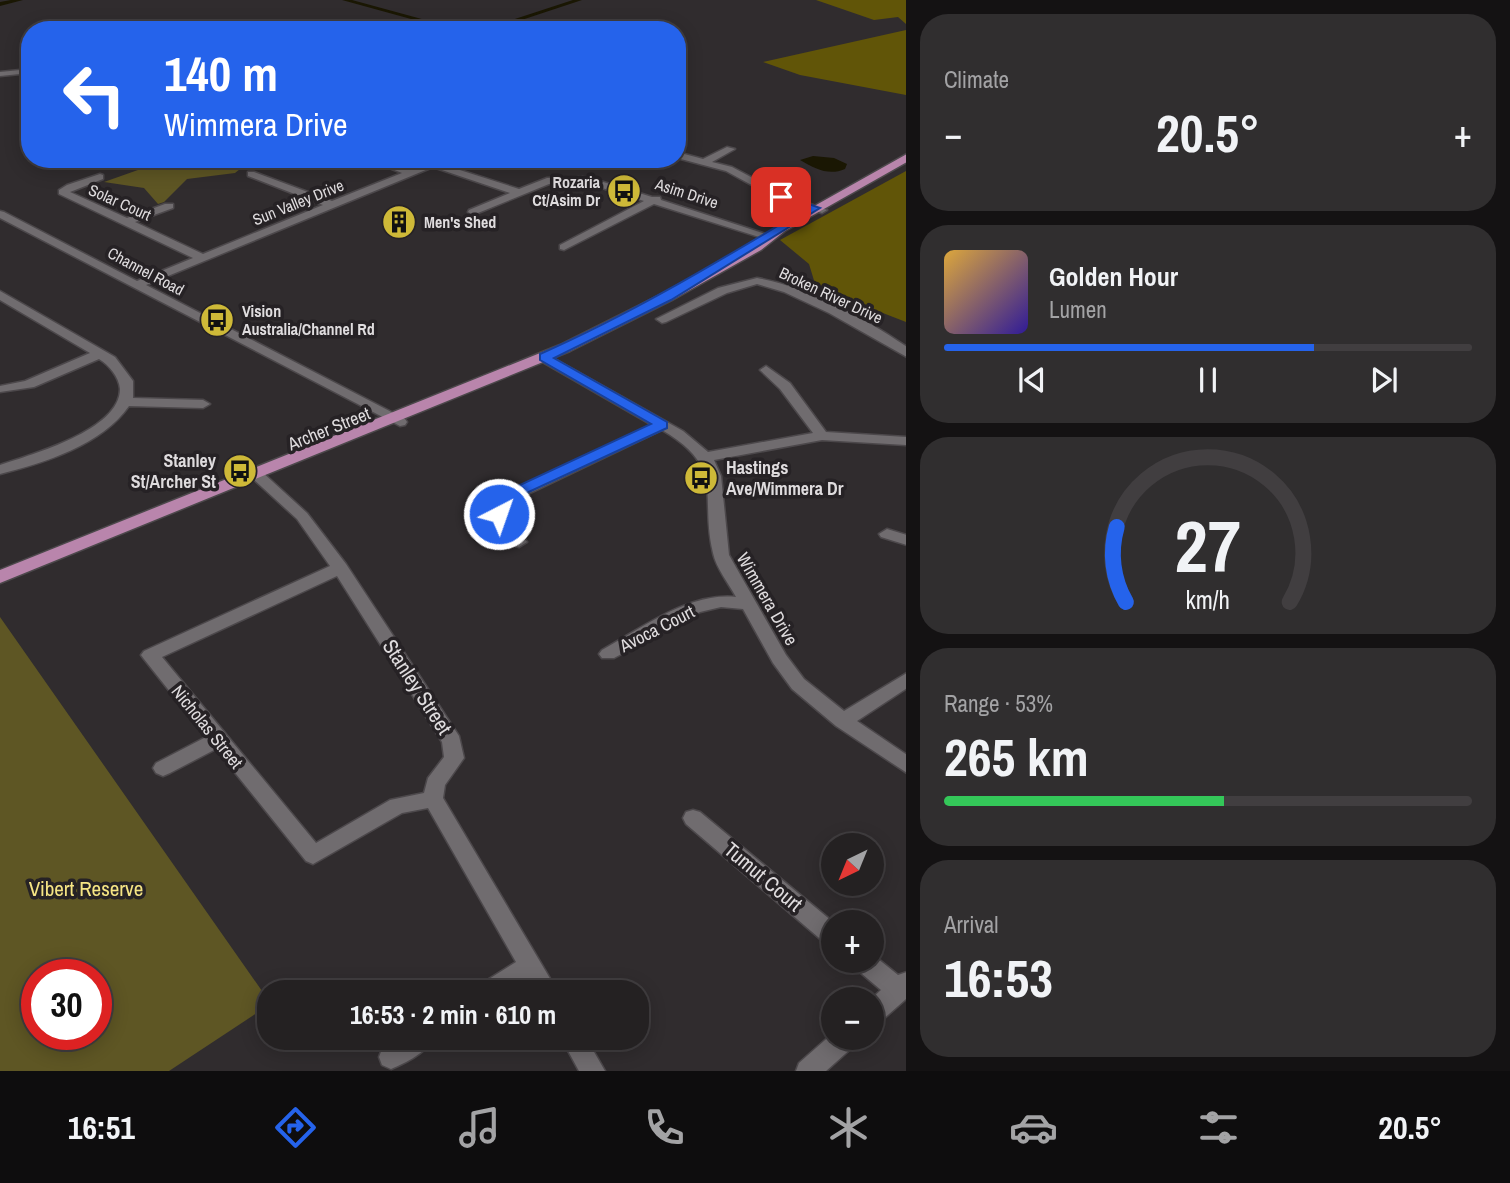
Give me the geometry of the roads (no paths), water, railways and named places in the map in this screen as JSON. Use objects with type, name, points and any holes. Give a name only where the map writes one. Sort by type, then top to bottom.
[{"type":"main road","name":"Archer Street","points":[[0,585],[63,556],[548,359],[604,333],[906,157]]},
{"type":"main road","name":"Archer Street","points":[[0,577],[63,556]]},
{"type":"street","points":[[0,73],[21,72]]},
{"type":"street","points":[[704,162],[730,149]]},
{"type":"street","points":[[686,157],[729,169],[781,197],[818,209]]},
{"type":"street","points":[[397,168],[411,173]]},
{"type":"street","name":"Sun Valley Drive","points":[[136,285],[423,168]]},
{"type":"street","points":[[457,168],[517,192]]},
{"type":"street","points":[[566,168],[569,179]]},
{"type":"street","points":[[251,174],[332,205]]},
{"type":"street","name":"Solar Court","points":[[100,177],[63,192],[203,258]]},
{"type":"street","name":"Asim Drive","points":[[473,212],[547,181],[597,181],[771,236]]},
{"type":"street","points":[[564,247],[656,199]]},
{"type":"street","points":[[125,222],[169,206]]},
{"type":"street","name":"Channel Road","points":[[0,214],[351,397],[390,422]]},
{"type":"street","name":"Broken River Drive","points":[[662,318],[750,282],[771,283],[875,332],[906,353]]},
{"type":"street","points":[[0,295],[99,354],[120,369],[128,386],[126,402],[97,432],[0,470]]},
{"type":"street","points":[[670,295],[695,303]]},
{"type":"street","points":[[4,389],[29,384],[99,354]]},
{"type":"street","points":[[548,359],[678,434],[705,457],[822,436],[906,441]]},
{"type":"street","points":[[766,370],[785,386],[822,436]]},
{"type":"street","points":[[126,402],[203,404]]},
{"type":"street","points":[[519,542],[499,514],[500,502],[662,425]]},
{"type":"street","name":"Wimmera Drive","points":[[705,457],[714,476],[721,555],[779,659],[799,684],[842,721],[906,766]]},
{"type":"street","name":"Stanley Street","points":[[259,477],[302,516],[340,568],[452,741],[454,758],[435,783],[433,799]]},
{"type":"street","points":[[887,534],[906,540]]},
{"type":"street","name":"Nicholas Street","points":[[340,568],[150,655],[216,740],[313,855],[397,806],[433,799]]},
{"type":"street","name":"Avoca Court","points":[[608,654],[694,608],[721,601],[748,604]]},
{"type":"street","points":[[842,721],[906,679]]},
{"type":"street","points":[[163,768],[216,740]]},
{"type":"street","points":[[433,799],[539,980]]},
{"type":"street","name":"Tumut Court","points":[[693,818],[821,926]]},
{"type":"street","points":[[508,980],[530,966]]},
{"type":"street","points":[[882,973],[902,986],[884,1003]]},
{"type":"street","points":[[391,1057],[402,1050]]},
{"type":"street","points":[[580,1050],[593,1071]]},
{"type":"street","points":[[808,1071],[832,1050]]},
{"type":"waterway","points":[[0,4],[20,0]]},
{"type":"waterway","points":[[345,0],[425,21]]},
{"type":"waterway","points":[[512,21],[579,0]]},
{"type":"place","name":"Rozaria Ct/Asim Dr","points":[[624,191]]},
{"type":"place","name":"Men's Shed","points":[[399,222]]},
{"type":"place","name":"Vision Australia/Channel Rd","points":[[217,320]]},
{"type":"place","name":"Stanley St/Archer St","points":[[240,471]]},
{"type":"place","name":"Hastings Ave/Wimmera Dr","points":[[701,478]]},
{"type":"park label","name":"Vibert Reserve","points":[[86,889]]}]
